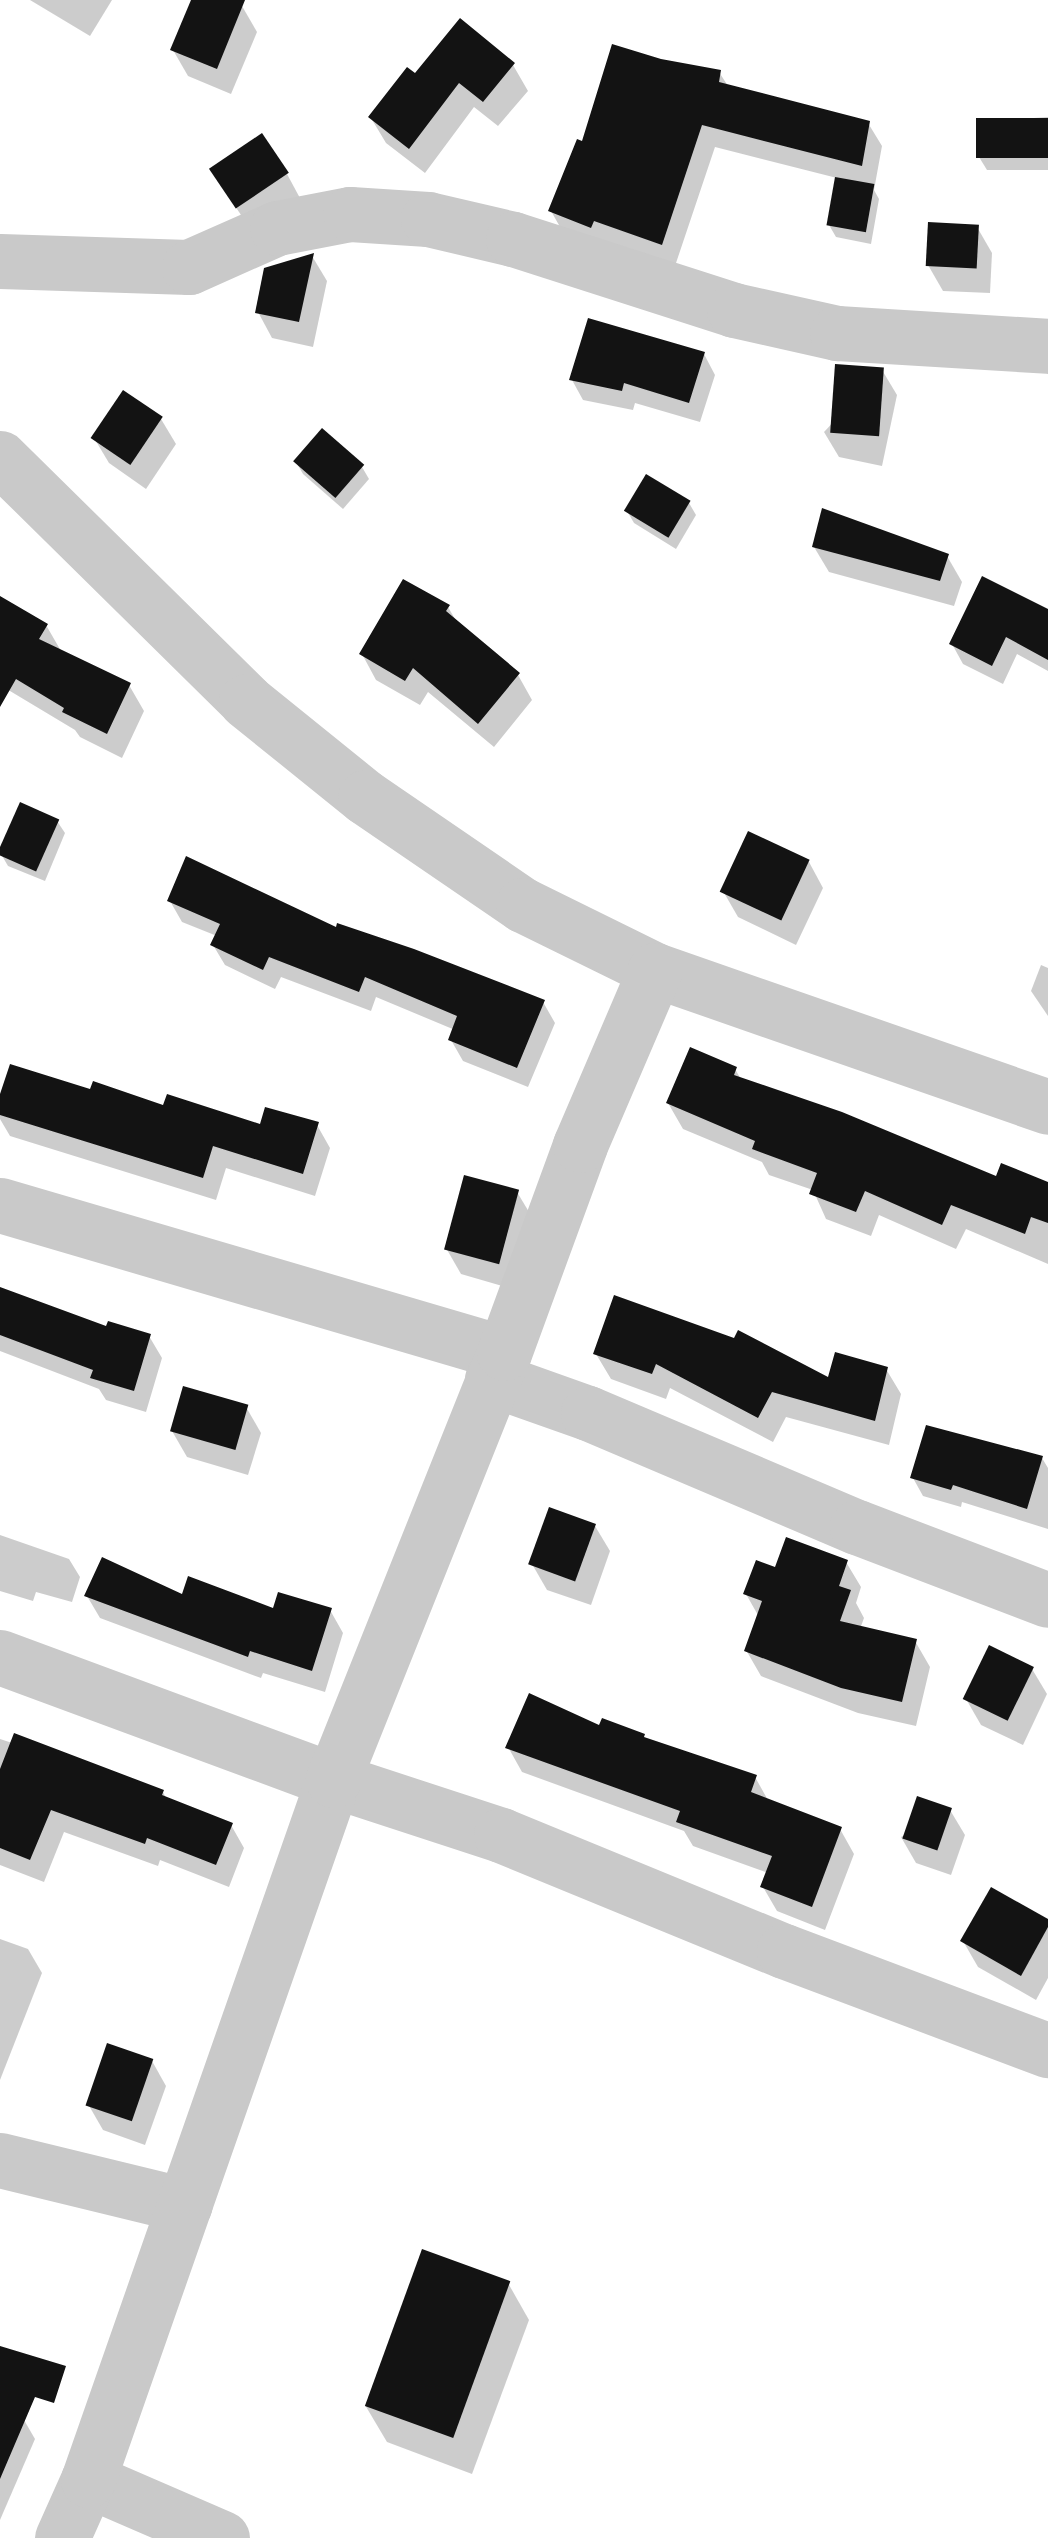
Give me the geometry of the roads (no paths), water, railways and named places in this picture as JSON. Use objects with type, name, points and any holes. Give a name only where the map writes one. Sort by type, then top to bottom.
[{"type":"street","points":[[0,262],[188,266],[223,256],[277,228],[350,214],[428,219],[513,239],[734,310],[837,332],[1048,346]]},
{"type":"street","points":[[0,458],[246,702],[365,797],[523,905],[654,970],[1048,1107]]},
{"type":"street","points":[[62,2538],[88,2480],[333,1780],[498,1366],[580,1145],[654,970]]},
{"type":"street","points":[[0,1205],[498,1366],[588,1413],[857,1527],[1048,1600]]},
{"type":"street","points":[[0,1657],[333,1780],[502,1835],[784,1950],[1048,2050]]},
{"type":"street","points":[[0,2160],[185,2205]]},
{"type":"street","points":[[88,2480],[222,2538]]}]
